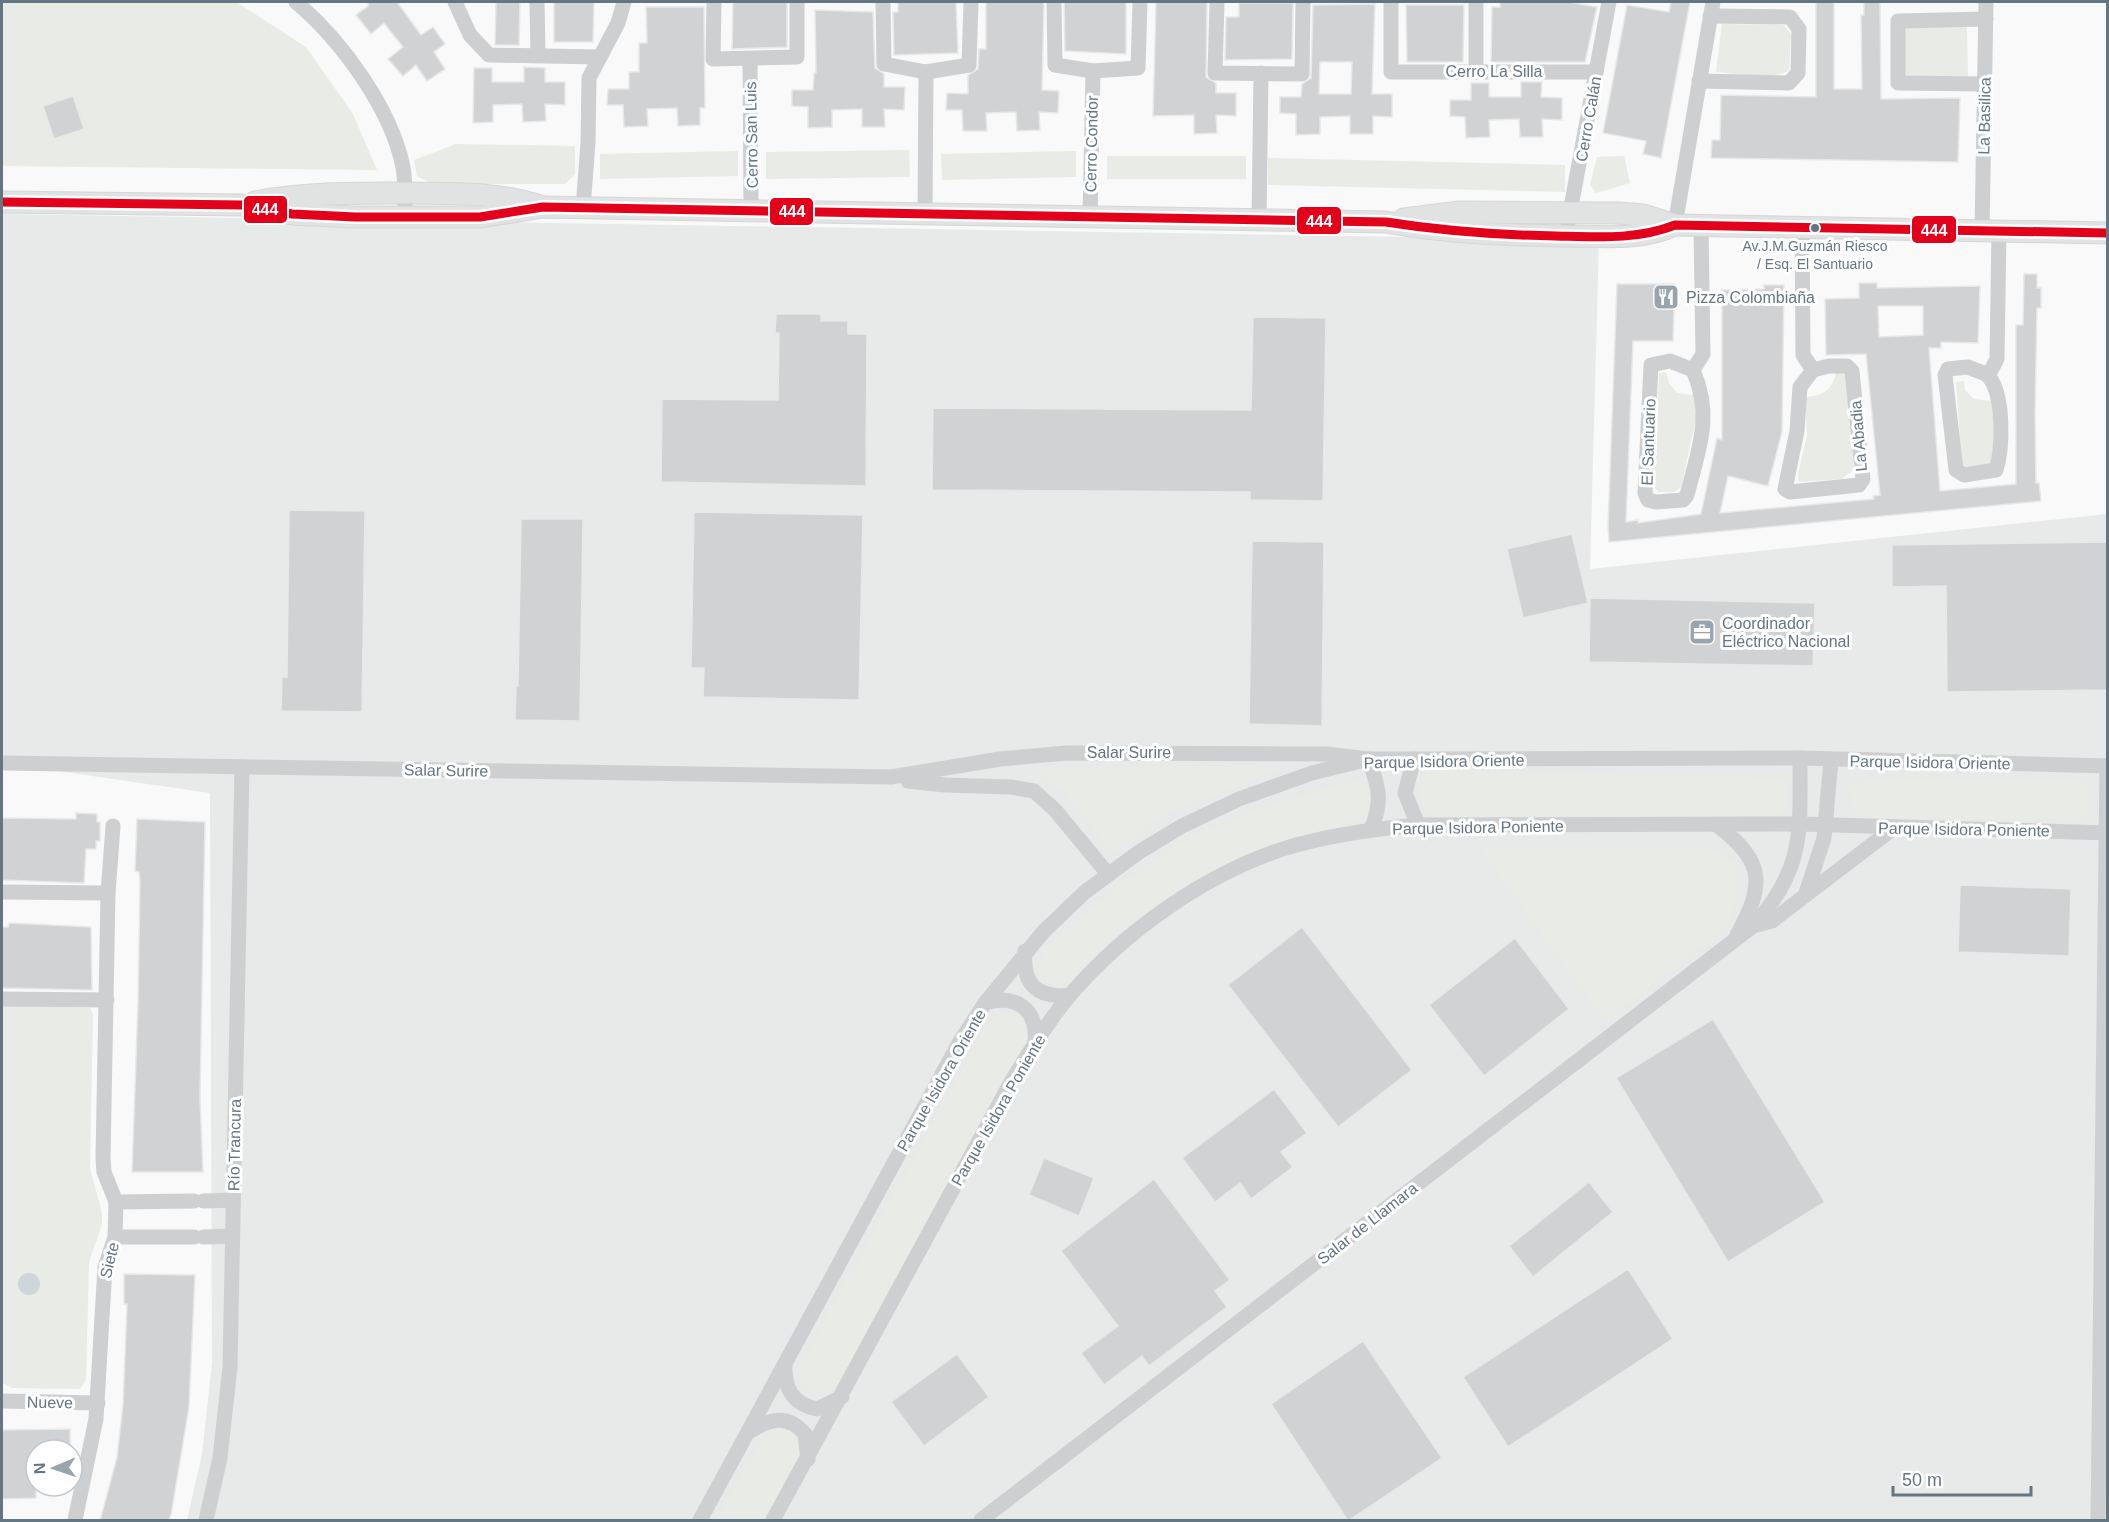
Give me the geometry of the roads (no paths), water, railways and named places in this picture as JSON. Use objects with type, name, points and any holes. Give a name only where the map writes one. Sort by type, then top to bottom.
[{"type":"street","points":[[296,2],[328,32],[376,103],[398,148],[403,168],[405,217]]},
{"type":"street","points":[[455,2],[470,35],[489,55],[598,57]]},
{"type":"street","points":[[537,2],[538,55]]},
{"type":"street","points":[[583,208],[588,143],[588,88],[592,69],[618,23],[624,2]]},
{"type":"street","points":[[714,2],[713,59],[797,57],[797,2]]},
{"type":"street","points":[[883,2],[884,64],[926,72],[969,65],[970,2]]},
{"type":"street","points":[[1054,2],[1055,65],[1093,71],[1138,69],[1140,2]]},
{"type":"street","points":[[1217,2],[1215,73],[1302,74],[1303,2]]},
{"type":"street","name":"Cerro La Silla","points":[[1391,2],[1391,72],[1476,70],[1596,72]]},
{"type":"street","points":[[1476,2],[1476,70]]},
{"type":"street","name":"Cerro Calán","points":[[1566,236],[1609,2]]},
{"type":"street","name":"La Basilica","points":[[1986,2],[1984,84],[1997,359],[1988,376]]},
{"type":"street","points":[[1675,225],[1711,8],[1790,17],[1799,29],[1798,73],[1789,83],[1699,81]]},
{"type":"street","points":[[1984,84],[1898,83],[1898,21],[1986,19]]},
{"type":"street","name":"Cerro San Luis","points":[[750,59],[751,211]]},
{"type":"street","name":"Cerro Condor","points":[[1090,218],[1093,71]]},
{"type":"street","points":[[925,215],[926,72]]},
{"type":"street","points":[[1259,221],[1261,73]]},
{"type":"street","points":[[242,205],[320,194],[405,193],[490,195],[543,207]]},
{"type":"street","points":[[2,202],[242,205],[312,216],[480,217],[543,207],[1386,222],[1460,233],[1566,236],[1638,236],[1675,225]]},
{"type":"street","points":[[1386,222],[1460,212],[1569,213],[1642,215],[1675,225],[1701,226],[2108,233]]},
{"type":"street","points":[[1694,370],[1703,354],[1701,226]]},
{"type":"street","points":[[1802,228],[1803,355],[1813,370]]},
{"type":"street","name":"El Santuario","points":[[1670,361],[1694,370],[1702,392],[1703,429],[1687,495],[1683,500],[1648,500],[1646,494],[1651,364],[1670,361]]},
{"type":"street","name":"La Abadia","points":[[1847,366],[1852,371],[1863,479],[1859,485],[1790,492],[1785,489],[1797,431],[1800,387],[1813,370],[1847,366]]},
{"type":"street","points":[[1968,367],[1988,376],[1999,398],[2000,459],[1996,470],[1964,475],[1956,470],[1945,375],[1948,369],[1968,367]]},
{"type":"street","name":"Salar Surire","points":[[891,777],[1011,758],[1085,752],[1281,753],[1369,759]]},
{"type":"street","name":"Parque Isidora Oriente","points":[[700,1521],[959,1043],[984,1003],[1025,951],[1063,912],[1108,874],[1182,826],[1239,799],[1312,773],[1369,759],[1800,758],[2107,766]]},
{"type":"street","name":"Salar de Llamara","points":[[981,1521],[1753,926],[1775,900],[1789,876],[1800,824],[1800,758]]},
{"type":"street","points":[[1369,759],[1380,795],[1379,810],[1371,830]]},
{"type":"street","points":[[1414,759],[1405,793],[1418,825]]},
{"type":"street","points":[[1806,893],[1826,825],[1831,760]]},
{"type":"street","name":"Salar Surire","points":[[2,763],[891,777],[928,783],[1011,787],[1034,791],[1055,810],[1108,874]]},
{"type":"street","points":[[2098,1521],[2107,766]]},
{"type":"street","name":"Río Trancura","points":[[206,1521],[220,1458],[229,1393],[242,767]]},
{"type":"street","name":"Parque Isidora Poniente","points":[[773,1521],[1011,1082],[1035,1043],[1070,995],[1131,936],[1201,888],[1283,849],[1371,830],[1418,825],[1800,824],[2107,833]]},
{"type":"street","points":[[1717,825],[1744,850],[1751,860],[1756,881],[1752,908],[1735,939]]},
{"type":"street","name":"Siete","points":[[75,1521],[98,1403],[105,1267],[116,1238],[116,1202],[104,1172],[103,1158],[108,892],[113,826]]},
{"type":"street","name":"Salar de Llamara","points":[[1753,926],[1772,921],[1895,827]]},
{"type":"street","points":[[2,892],[108,892]]},
{"type":"street","points":[[1025,951],[1025,970],[1032,985],[1049,995],[1070,995]]},
{"type":"street","points":[[2,999],[107,1000]]},
{"type":"street","points":[[984,1003],[1005,1000],[1025,1009],[1034,1022],[1035,1043]]},
{"type":"street","points":[[116,1202],[233,1200]]},
{"type":"street","points":[[116,1238],[232,1236]]},
{"type":"street","points":[[785,1364],[786,1386],[798,1402],[817,1409],[842,1397]]},
{"type":"street","name":"Nueve","points":[[2,1401],[98,1403]]},
{"type":"street","points":[[748,1432],[774,1420],[791,1422],[805,1434],[808,1459]]},
{"type":"place","name":"Av.J.M.Guzmán Riesco / Esq. El Santuario","points":[[1815,228]]},
{"type":"place","name":"Pizza Colombiaña","points":[[1666,297]]},
{"type":"place","name":"Coordinador Eléctrico Nacional","points":[[1702,632]]}]
